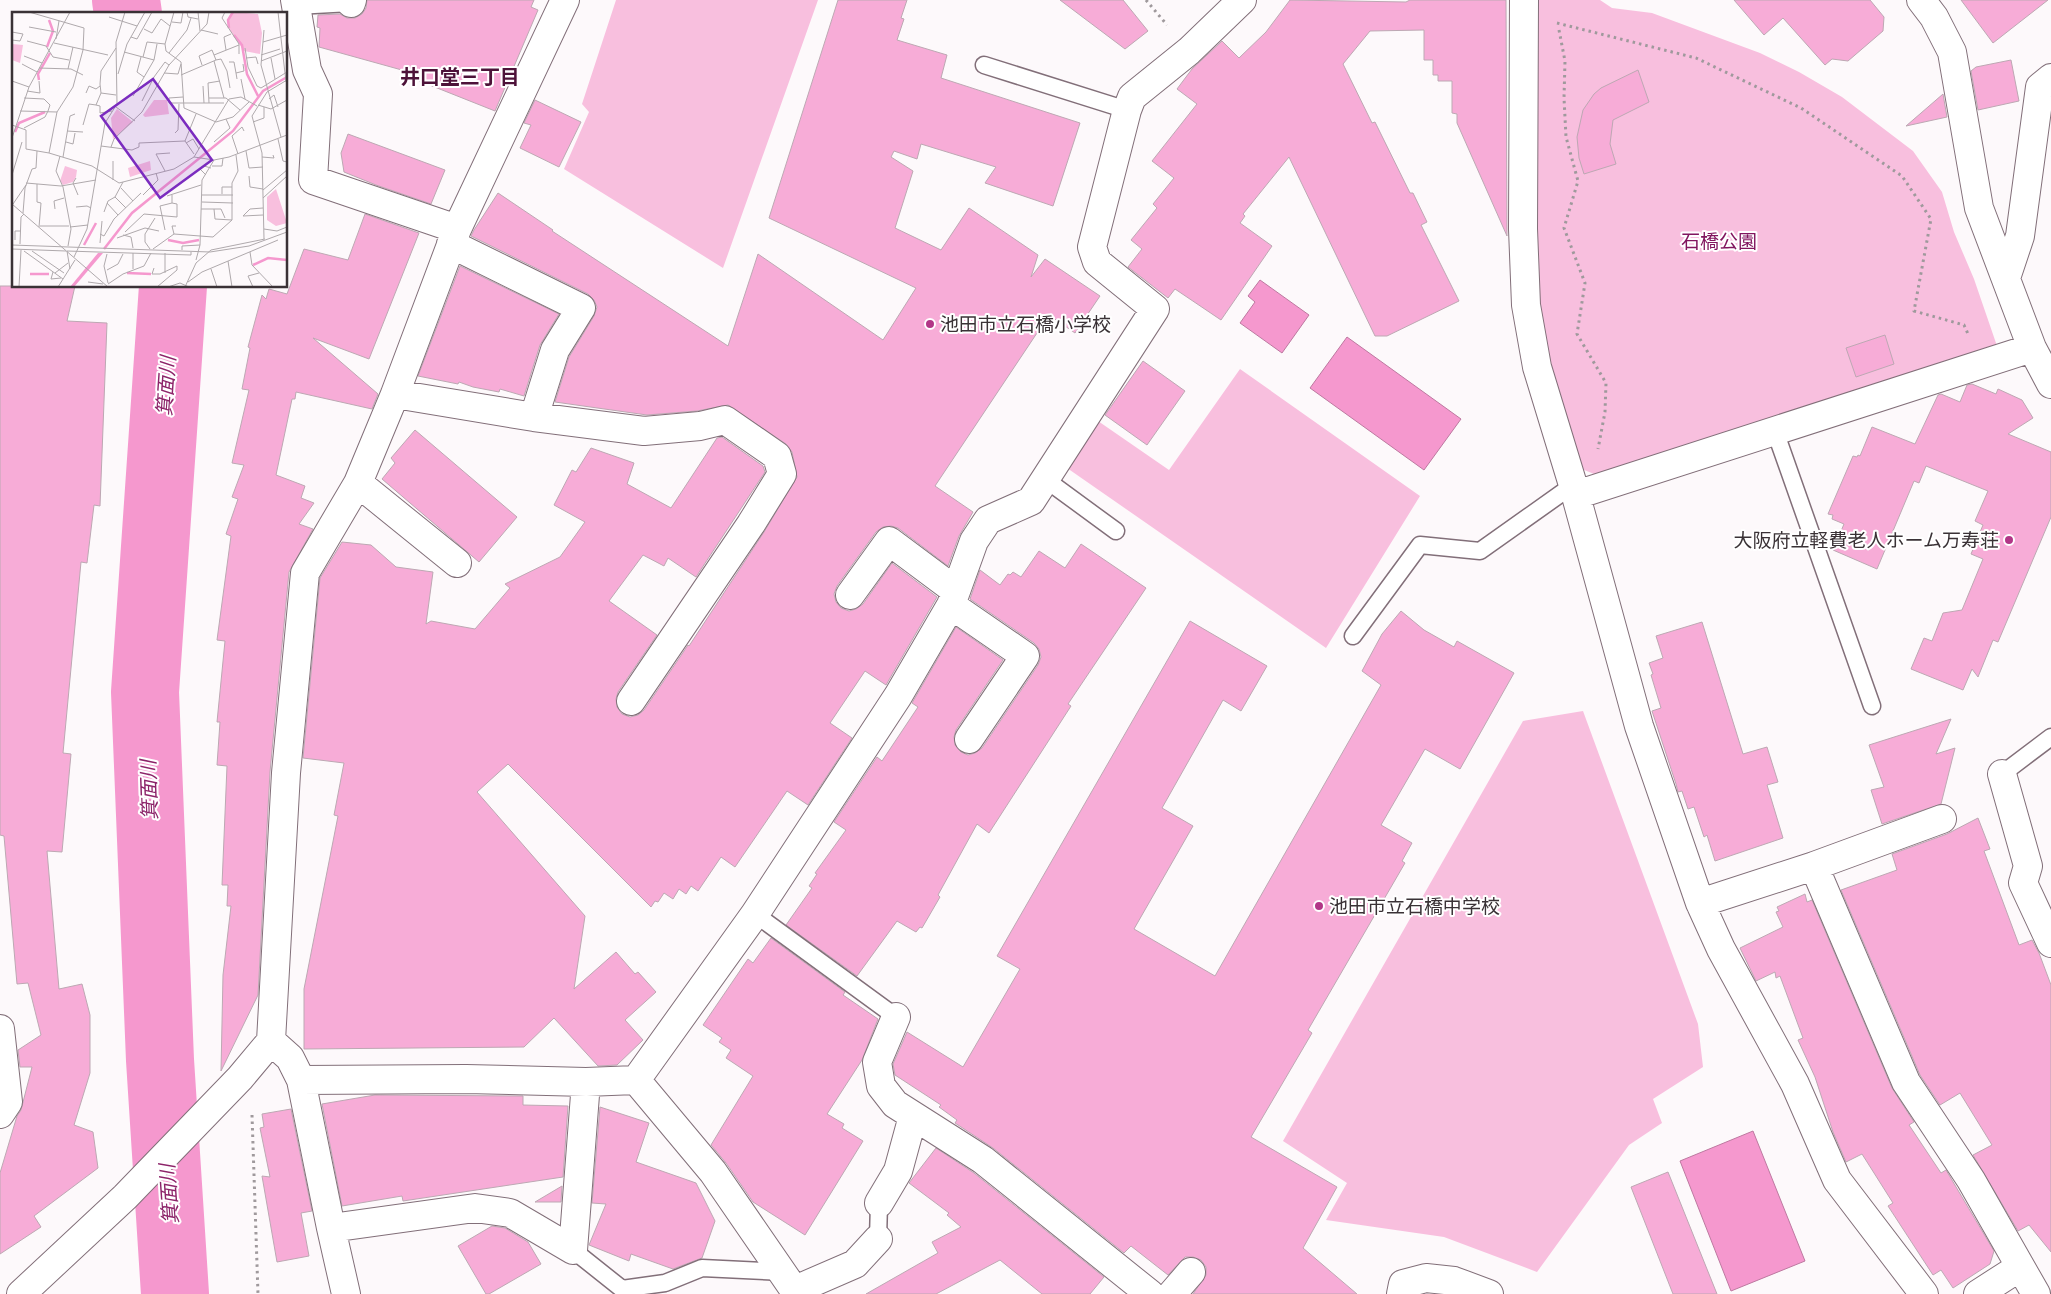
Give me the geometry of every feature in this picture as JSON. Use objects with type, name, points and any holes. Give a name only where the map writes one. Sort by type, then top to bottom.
[{"type":"street","points":[[21,1294],[125,1196],[245,1072],[271,1041],[286,773],[305,572],[358,484],[395,394],[454,237],[564,0]]},
{"type":"street","points":[[636,1080],[755,914],[898,696],[954,598],[974,541],[988,520],[1031,501],[1154,309],[1097,262],[1092,247],[1127,110],[1132,97],[1189,51],[1242,0]]},
{"type":"street","points":[[1524,0],[1524,229],[1526,305],[1537,367],[1583,489],[1639,726],[1700,903],[1721,949],[1795,1084],[1837,1180],[1924,1294]]},
{"type":"street","points":[[1921,0],[1934,16],[1952,52],[1980,208],[2032,348],[2051,384]]},
{"type":"street","points":[[295,3],[307,70],[318,94],[313,180],[454,237],[581,308],[555,350],[534,418]]},
{"type":"street","points":[[2006,278],[2020,236],[2040,87],[2051,78]]},
{"type":"street","points":[[1583,489],[1775,431],[2032,348]]},
{"type":"street","points":[[395,394],[534,418],[644,431],[700,426],[725,420],[777,456],[782,474],[751,524],[631,701]]},
{"type":"street","points":[[358,484],[457,563]]},
{"type":"street","points":[[850,595],[889,542],[1025,656],[969,740]]},
{"type":"street","points":[[2002,774],[2028,866],[2022,883],[2051,943]]},
{"type":"street","points":[[1700,903],[1814,866],[1942,819]]},
{"type":"street","points":[[1814,866],[1906,1082],[1971,1180],[2036,1294]]},
{"type":"street","points":[[896,1017],[877,1062],[881,1086],[895,1104],[983,1160],[1150,1294]]},
{"type":"street","points":[[0,1029],[8,1102],[0,1114]]},
{"type":"street","points":[[271,1041],[290,1058],[301,1080],[346,1294]]},
{"type":"street","points":[[301,1080],[466,1079],[586,1082],[636,1080]]},
{"type":"street","points":[[636,1080],[713,1172],[792,1285],[855,1264],[878,1239]]},
{"type":"street","points":[[331,1228],[476,1208],[510,1213],[573,1250],[586,1082]]},
{"type":"street","points":[[879,1204],[898,1171],[913,1116]]},
{"type":"street","points":[[1978,1294],[2020,1267]]},
{"type":"street","points":[[1172,1294],[1191,1272]]},
{"type":"street","points":[[1401,1294],[1403,1284],[1426,1278],[1454,1281],[1489,1294]]},
{"type":"lane","points":[[295,3],[352,2]]},
{"type":"lane","points":[[984,65],[1127,110]]},
{"type":"lane","points":[[1775,431],[1872,706]]},
{"type":"lane","points":[[1045,479],[1116,531]]},
{"type":"lane","points":[[1353,636],[1420,545],[1480,551],[1583,489]]},
{"type":"lane","points":[[2002,774],[2051,736]]},
{"type":"lane","points":[[755,914],[896,1017]]},
{"type":"lane","points":[[878,1239],[879,1204]]},
{"type":"lane","points":[[573,1250],[622,1289],[665,1283],[702,1268],[792,1285]]},
{"type":"path","points":[[1552,18],[1558,24],[1696,58],[1801,108],[1902,176],[1931,219],[1914,311],[1964,325],[1980,365]]},
{"type":"path","points":[[1558,24],[1565,61],[1566,137],[1578,181],[1564,228],[1585,283],[1577,334],[1606,383],[1605,412],[1594,474],[1583,489]]},
{"type":"path","points":[[245,1072],[258,1294]]},
{"type":"green space","points":[[616,0],[818,0],[723,268],[564,169],[589,112],[582,104]]},
{"type":"green space","name":"石橋公園","points":[[1532,0],[1600,0],[1612,8],[1652,13],[1760,53],[1799,72],[1842,97],[1913,151],[1942,192],[1954,232],[1974,279],[1997,346],[1607,474],[1594,474],[1577,467],[1552,386],[1535,302]]},
{"type":"green space","points":[[1240,369],[1420,496],[1326,648],[1067,468],[1098,421],[1169,470]]},
{"type":"green space","points":[[1583,711],[1698,1024],[1703,1067],[1653,1099],[1662,1123],[1629,1145],[1537,1272],[1444,1237],[1326,1220],[1347,1183],[1283,1141],[1523,721]]},
{"type":"shaded area","points":[[1260,280],[1309,315],[1282,353],[1240,323],[1255,302],[1248,296]]},
{"type":"shaded area","points":[[1347,337],[1461,419],[1424,470],[1310,388]]},
{"type":"shaded area","points":[[1753,1131],[1805,1261],[1731,1291],[1680,1161]]},
{"type":"building","points":[[367,0],[534,0],[531,7],[538,10],[495,111],[407,76],[409,72],[319,47],[320,28],[317,27],[318,15],[340,14],[347,18],[355,18],[362,14],[366,8]]},
{"type":"building","points":[[838,0],[907,0],[901,18],[904,19],[897,40],[947,55],[941,78],[1080,123],[1053,206],[985,183],[996,167],[921,144],[917,159],[894,151],[891,157],[913,171],[895,228],[941,250],[969,208],[1038,255],[1031,277],[1045,259],[1100,296],[1075,333],[1049,315],[935,486],[973,512],[959,536],[948,566],[898,528],[891,526],[883,527],[876,532],[837,586],[834,594],[836,602],[841,608],[849,611],[856,609],[863,604],[892,563],[937,597],[886,685],[865,671],[830,723],[852,738],[808,805],[787,791],[735,867],[721,857],[698,891],[691,886],[686,894],[679,889],[673,899],[664,893],[658,902],[655,901],[651,907],[508,764],[477,792],[585,916],[574,989],[616,952],[635,974],[638,972],[656,992],[625,1020],[643,1040],[617,1065],[598,1066],[554,1018],[524,1047],[304,1049],[304,989],[338,816],[334,815],[344,763],[303,758],[320,578],[342,542],[371,545],[396,567],[433,572],[426,624],[431,621],[475,629],[510,588],[505,584],[560,557],[585,522],[554,505],[572,470],[576,472],[591,448],[634,463],[627,484],[671,508],[717,438],[722,437],[763,466],[765,472],[696,577],[668,558],[664,566],[643,555],[609,601],[657,635],[618,692],[616,699],[617,707],[622,714],[630,717],[638,715],[644,710],[689,646],[764,532],[797,477],[792,452],[786,444],[728,405],[697,411],[647,415],[555,402],[569,357],[594,316],[597,307],[594,300],[588,294],[471,236],[474,230],[498,193],[552,231],[728,346],[758,254],[883,340],[916,288],[769,218]]},
{"type":"building","points":[[1060,0],[1123,0],[1148,31],[1125,49]]},
{"type":"building","points":[[1290,0],[1406,2],[1410,0],[1506,0],[1507,236],[1457,123],[1457,114],[1452,113],[1452,81],[1438,81],[1438,75],[1433,75],[1433,60],[1424,60],[1424,30],[1370,31],[1343,64],[1372,123],[1375,122],[1410,193],[1413,193],[1427,222],[1421,225],[1459,301],[1387,336],[1375,336],[1289,157],[1243,214],[1245,216],[1240,223],[1272,246],[1221,320],[1175,289],[1168,298],[1128,267],[1142,249],[1131,240],[1157,208],[1153,204],[1174,178],[1152,161],[1197,104],[1177,89],[1192,69],[1222,41],[1239,58],[1266,32]]},
{"type":"building","points":[[1734,0],[1870,0],[1884,17],[1883,31],[1848,61],[1832,59],[1825,65],[1783,18],[1764,35]]},
{"type":"building","points":[[1961,0],[2048,0],[1993,43]]},
{"type":"building","points":[[2011,60],[2019,101],[1978,110],[1971,71],[1976,67]]},
{"type":"building","points":[[1638,70],[1649,102],[1613,120],[1610,144],[1616,164],[1584,174],[1579,158],[1577,137],[1583,110],[1594,94],[1601,88]]},
{"type":"building","points":[[1943,94],[1947,117],[1906,126]]},
{"type":"building","points":[[535,100],[581,122],[559,167],[520,148],[531,125],[524,123]]},
{"type":"building","points":[[348,134],[445,170],[431,204],[344,172],[341,153]]},
{"type":"building","points":[[365,214],[419,233],[369,359],[313,338],[378,394],[372,409],[296,392],[295,399],[292,399],[276,475],[305,486],[301,498],[314,503],[299,524],[313,529],[289,572],[270,772],[258,995],[221,1071],[223,975],[231,906],[227,906],[228,885],[222,885],[227,766],[217,765],[220,722],[217,722],[225,641],[217,640],[231,536],[226,534],[238,499],[232,497],[244,465],[232,463],[249,390],[242,389],[250,348],[248,347],[262,295],[266,299],[269,289],[287,294],[304,249],[348,260]]},
{"type":"building","points":[[460,266],[559,314],[540,345],[524,396],[500,389],[499,392],[459,382],[458,384],[418,376]]},
{"type":"building","points":[[0,286],[12,286],[12,288],[75,288],[67,321],[107,323],[100,506],[94,505],[87,563],[81,562],[63,753],[71,754],[62,852],[47,851],[59,989],[82,984],[90,1015],[90,1073],[74,1125],[93,1132],[98,1168],[34,1216],[41,1227],[0,1254],[0,1173],[17,1116],[21,1110],[32,1067],[20,1067],[18,1050],[41,1035],[28,983],[17,984],[4,836],[0,835]]},
{"type":"building","points":[[1885,335],[1894,364],[1856,377],[1846,348]]},
{"type":"building","points":[[1143,361],[1185,391],[1147,445],[1105,415]]},
{"type":"building","name":"大阪府立軽費老人ホーム万寿荘","points":[[1972,384],[1996,394],[1998,389],[2022,400],[2033,418],[2008,434],[2051,452],[2051,517],[1998,642],[1993,640],[1978,677],[1972,669],[1963,690],[1911,669],[1924,638],[1932,641],[1943,613],[1962,610],[1983,559],[1971,554],[1983,525],[1975,521],[1988,491],[1926,466],[1919,483],[1914,481],[1877,569],[1833,550],[1844,524],[1832,519],[1833,515],[1828,514],[1853,456],[1860,456],[1872,427],[1915,444],[1938,395],[1941,394],[1960,402],[1967,385]]},
{"type":"building","points":[[415,430],[517,517],[479,562],[382,479],[395,463],[391,458]]},
{"type":"building","points":[[1081,544],[1146,588],[1068,704],[1071,706],[989,833],[977,824],[922,928],[920,927],[916,932],[897,921],[857,976],[786,925],[812,888],[809,886],[817,874],[815,873],[846,830],[834,822],[877,757],[882,761],[918,707],[912,703],[956,627],[1003,660],[956,730],[954,737],[955,745],[961,752],[968,755],[982,748],[1038,665],[1041,657],[1039,649],[1034,643],[970,599],[980,570],[1000,585],[1008,574],[1010,575],[1013,572],[1021,577],[1039,551],[1065,568]]},
{"type":"building","points":[[1401,611],[1424,630],[1454,647],[1457,641],[1514,673],[1460,769],[1425,749],[1381,825],[1412,843],[1402,861],[1405,863],[1308,1030],[1312,1033],[1251,1137],[1337,1187],[1303,1248],[1357,1294],[1193,1294],[1206,1275],[1206,1267],[1201,1260],[1185,1257],[1168,1275],[1131,1246],[1124,1253],[993,1148],[955,1123],[957,1120],[939,1107],[941,1105],[895,1075],[893,1064],[907,1032],[963,1067],[1020,969],[997,956],[1190,621],[1267,666],[1241,711],[1223,700],[1162,808],[1193,826],[1134,929],[1215,976],[1381,685],[1362,671],[1382,634]]},
{"type":"building","points":[[1702,622],[1743,754],[1767,747],[1778,782],[1767,785],[1783,838],[1715,861],[1707,835],[1704,837],[1694,807],[1688,809],[1682,791],[1678,792],[1652,711],[1661,708],[1649,663],[1663,658],[1656,636]]},
{"type":"building","points":[[1951,719],[1936,754],[1955,748],[1941,804],[1882,824],[1871,790],[1884,787],[1869,745]]},
{"type":"building","points":[[1978,818],[1990,849],[1984,851],[2019,945],[2032,940],[2051,985],[2051,1252],[2029,1225],[2018,1231],[1973,1155],[1992,1145],[1960,1093],[1940,1105],[1920,1075],[1841,890],[1897,870],[1892,854],[1947,834]]},
{"type":"building","points":[[1805,894],[1807,902],[1812,900],[1892,1088],[1914,1122],[1909,1125],[1941,1173],[1946,1170],[1994,1251],[1990,1264],[1953,1288],[1941,1270],[1933,1275],[1888,1206],[1893,1203],[1862,1154],[1846,1162],[1833,1132],[1815,1077],[1798,1040],[1803,1038],[1780,976],[1776,978],[1775,972],[1756,981],[1740,948],[1783,927],[1776,912],[1779,911],[1777,907]]},
{"type":"building","points":[[771,938],[845,992],[843,995],[878,1019],[862,1060],[827,1114],[844,1124],[842,1128],[863,1141],[805,1235],[753,1202],[711,1145],[753,1076],[726,1058],[731,1050],[719,1042],[722,1038],[703,1025],[748,959],[753,963]]},
{"type":"building","points":[[375,1095],[523,1096],[523,1105],[568,1106],[563,1177],[403,1201],[402,1196],[342,1206],[322,1104]]},
{"type":"building","points":[[600,1107],[649,1123],[636,1162],[696,1183],[715,1221],[702,1258],[673,1269],[631,1254],[629,1261],[589,1245],[606,1204],[592,1203]]},
{"type":"building","points":[[291,1109],[312,1211],[301,1213],[309,1256],[277,1262],[262,1176],[270,1177],[260,1128],[264,1127],[262,1114]]},
{"type":"building","points":[[936,1148],[974,1173],[1104,1277],[1090,1294],[1042,1294],[1000,1260],[936,1294],[866,1294],[938,1253],[932,1242],[961,1227],[947,1215],[949,1213],[909,1183]]},
{"type":"building","points":[[1668,1172],[1717,1294],[1673,1294],[1631,1187]]},
{"type":"building","points":[[562,1186],[561,1202],[535,1202]]},
{"type":"building","points":[[492,1226],[505,1228],[528,1242],[541,1264],[486,1294],[458,1246]]},
{"type":"waterway","name":"箕面川","points":[[126,0],[128,12]]},
{"type":"waterway","name":"箕面川","points":[[173,288],[145,692],[160,1060],[175,1294]]},
{"type":"place","name":"池田市立石橋小学校","points":[[930,324]]},
{"type":"place","name":"大阪府立軽費老人ホーム万寿荘","points":[[2009,540]]},
{"type":"place","name":"池田市立石橋中学校","points":[[1319,906]]},
{"type":"district","name":"井口堂三丁目","points":[[460,77]]}]
